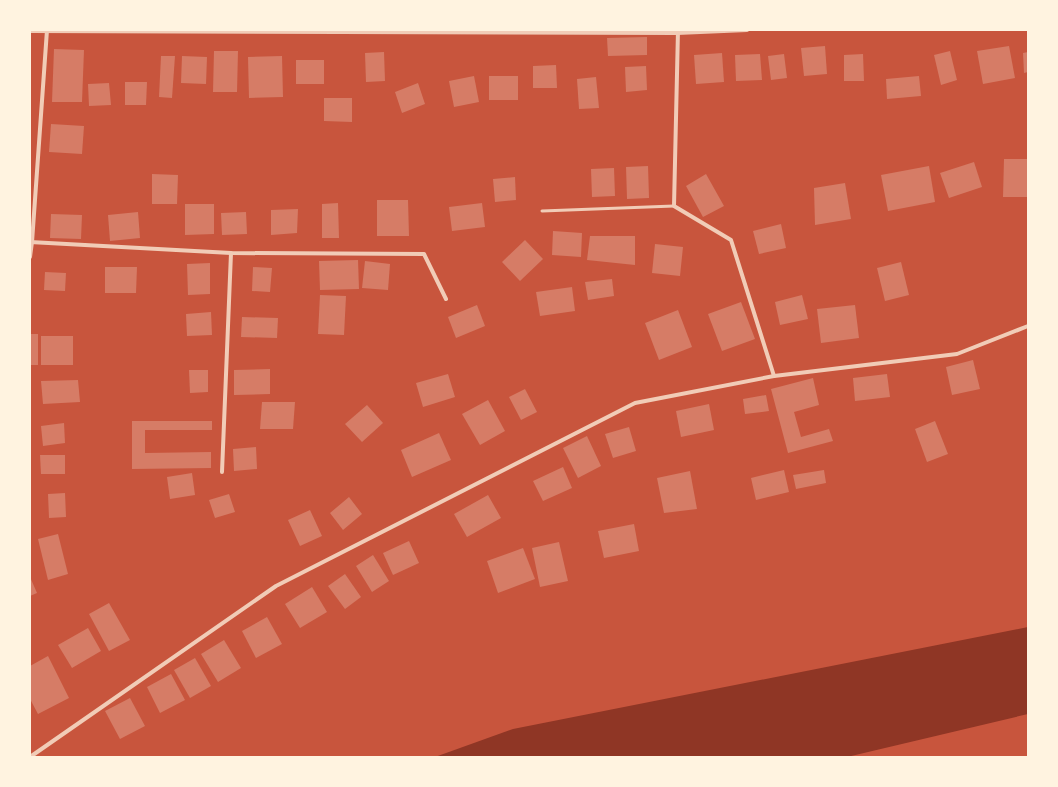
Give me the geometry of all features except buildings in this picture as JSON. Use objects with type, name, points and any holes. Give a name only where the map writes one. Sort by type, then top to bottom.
[{"type":"street","points":[[30,31],[747,30]]},
{"type":"street","points":[[30,256],[47,31]]},
{"type":"street","points":[[678,31],[674,206],[731,240],[774,376]]},
{"type":"street","points":[[31,242],[232,253],[424,254],[446,299]]},
{"type":"street","points":[[222,472],[232,253]]},
{"type":"street","points":[[30,757],[276,586],[635,403],[774,376],[957,354],[1028,326]]},
{"type":"lane","points":[[542,211],[674,206]]},
{"type":"shaded area","points":[[1028,627],[1028,714],[847,757],[435,757],[513,729]]}]
